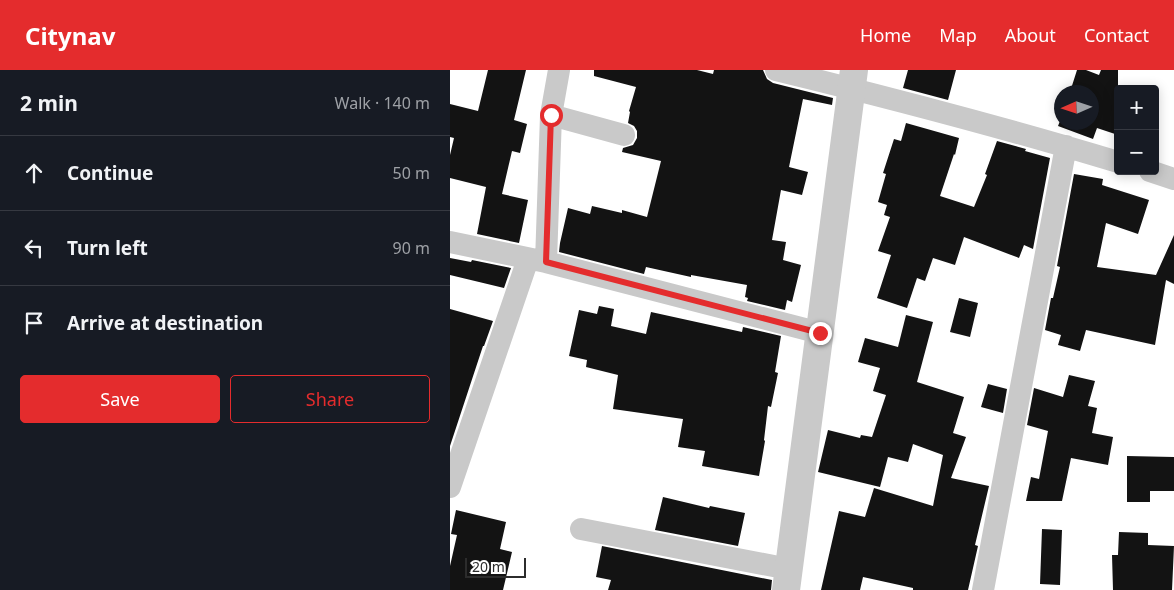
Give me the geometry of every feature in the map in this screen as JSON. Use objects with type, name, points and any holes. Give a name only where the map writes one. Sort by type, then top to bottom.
[{"type":"street","points":[[450,487],[537,260],[551,115],[559,70]]},
{"type":"street","points":[[776,70],[853,79],[1114,161]]},
{"type":"street","points":[[581,528],[788,580],[853,79]]},
{"type":"street","points":[[551,115],[624,135]]},
{"type":"street","points":[[982,590],[1066,146]]},
{"type":"street","points":[[1159,174],[1174,178]]},
{"type":"street","points":[[450,242],[537,260],[820,333]]},
{"type":"building","points":[[488,70],[526,70],[514,120],[527,124],[520,153],[512,151],[502,194],[528,200],[519,243],[477,234],[486,187],[450,178],[450,155],[454,138],[450,137],[450,104],[478,111]]},
{"type":"building","points":[[594,70],[697,70],[713,74],[714,70],[763,70],[767,79],[773,83],[833,98],[832,105],[803,99],[789,167],[808,172],[802,195],[781,190],[772,240],[786,242],[783,260],[801,265],[792,302],[787,300],[785,310],[747,301],[748,298],[745,297],[747,285],[691,275],[691,277],[646,267],[644,274],[559,252],[568,208],[590,214],[592,206],[622,213],[622,210],[647,217],[661,161],[622,152],[623,148],[633,145],[637,138],[637,131],[634,126],[628,123],[629,111],[636,87],[594,76]]},
{"type":"building","points":[[908,70],[956,70],[948,100],[903,88]]},
{"type":"building","points":[[1077,70],[1086,70],[1099,75],[1101,70],[1118,70],[1118,85],[1114,85],[1114,134],[1099,129],[1099,85],[1072,85]]},
{"type":"building","points":[[906,123],[959,138],[940,196],[974,207],[987,175],[985,174],[997,141],[1050,158],[1033,249],[1024,245],[1019,258],[964,237],[955,265],[933,258],[925,281],[917,278],[907,308],[877,298],[891,255],[878,251],[890,217],[884,215],[887,205],[878,202],[886,174],[883,173],[894,139],[901,141]]},
{"type":"building","points":[[1069,130],[1096,130],[1093,139]]},
{"type":"building","points":[[1074,174],[1103,179],[1102,185],[1149,200],[1138,234],[1106,223],[1097,267],[1156,275],[1174,235],[1174,284],[1166,280],[1155,345],[1086,330],[1080,351],[1058,345],[1061,335],[1045,330],[1051,298],[1053,298],[1060,267],[1057,266]]},
{"type":"building","points":[[450,258],[471,262],[472,260],[511,268],[504,288],[450,275]]},
{"type":"building","points":[[959,298],[978,303],[970,337],[950,332]]},
{"type":"building","points":[[599,306],[614,309],[611,326],[646,334],[651,312],[742,332],[743,327],[781,336],[775,372],[778,373],[771,407],[768,406],[759,476],[702,466],[705,451],[678,447],[683,419],[613,409],[618,375],[586,367],[587,360],[569,356],[579,310],[597,314]]},
{"type":"building","points":[[450,309],[493,321],[450,446]]},
{"type":"building","points":[[906,315],[933,322],[917,382],[964,397],[953,433],[966,437],[951,478],[989,486],[975,545],[978,546],[968,590],[913,590],[913,588],[863,577],[860,590],[821,590],[839,511],[865,517],[874,488],[933,506],[943,455],[913,444],[908,462],[888,457],[880,487],[818,472],[828,430],[860,438],[861,435],[872,437],[886,395],[873,391],[880,368],[858,362],[865,338],[898,347]]},
{"type":"building","points":[[1069,375],[1095,381],[1088,406],[1097,408],[1092,433],[1113,437],[1108,465],[1071,458],[1062,501],[1026,501],[1031,477],[1039,479],[1048,431],[1027,425],[1034,388],[1063,397]]},
{"type":"building","points":[[988,384],[1007,389],[1003,413],[981,407]]},
{"type":"building","points":[[1127,456],[1174,457],[1174,491],[1150,491],[1150,502],[1127,502]]},
{"type":"building","points":[[663,497],[709,508],[710,506],[745,513],[738,546],[655,530]]},
{"type":"building","points":[[456,510],[506,522],[500,549],[512,552],[503,590],[450,590],[450,566],[457,535],[451,534]]},
{"type":"building","points":[[1042,529],[1062,530],[1060,585],[1040,584]]},
{"type":"building","points":[[1119,532],[1148,533],[1148,545],[1174,546],[1172,590],[1113,590],[1112,555],[1118,555]]},
{"type":"building","points":[[602,546],[772,580],[771,590],[608,590],[611,580],[596,577]]},
{"type":"route","points":[[551,115],[546,262],[820,333]]}]
